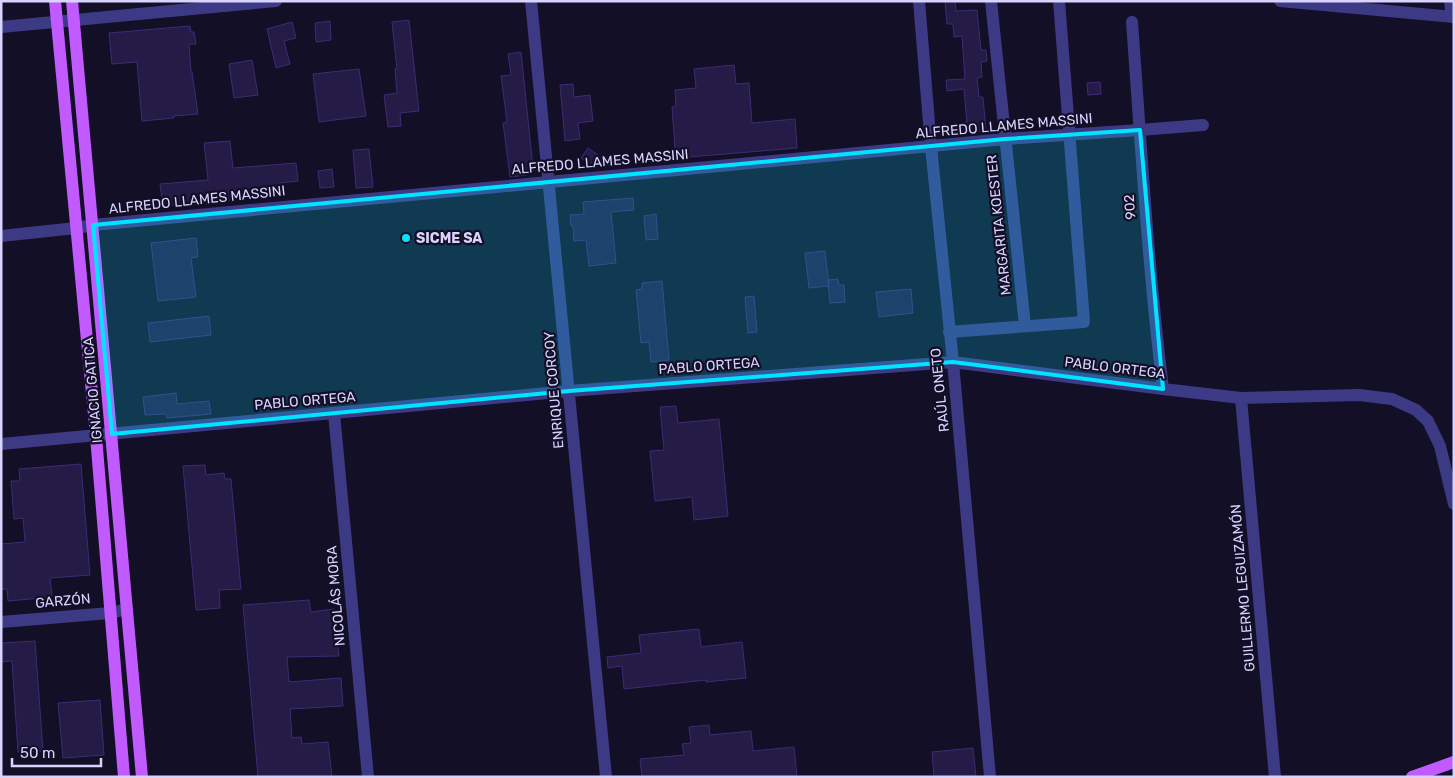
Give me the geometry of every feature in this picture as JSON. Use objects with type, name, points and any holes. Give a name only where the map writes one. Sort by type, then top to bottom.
[{"type":"main road","name":"IGNACIO GATICA","points":[[55,1],[96,436],[124,777]]},
{"type":"main road","name":"IGNACIO GATICA","points":[[72,1],[142,777]]},
{"type":"main road","points":[[1412,777],[1454,762]]},
{"type":"street","points":[[1,28],[276,1]]},
{"type":"street","name":"ENRIQUE CORCOY","points":[[531,1],[550,181],[606,777]]},
{"type":"street","name":"RAÚL ONETO","points":[[919,1],[990,777]]},
{"type":"street","name":"MARGARITA KOESTER","points":[[992,1],[1025,326]]},
{"type":"street","points":[[949,332],[1084,322],[1060,1]]},
{"type":"street","points":[[1280,1],[1355,5],[1453,17],[1450,1]]},
{"type":"street","name":"902","points":[[1132,22],[1151,290],[1163,389]]},
{"type":"street","name":"ALFREDO LLAMES MASSINI","points":[[1,236],[92,225],[550,181],[1006,139],[1203,125]]},
{"type":"street","name":"PABLO ORTEGA","points":[[1,444],[569,391],[953,362],[1241,398],[1359,395],[1392,399],[1416,410],[1428,421],[1440,446],[1454,504]]},
{"type":"street","name":"GUILLERMO LEGUIZAMÓN","points":[[1241,398],[1275,777]]},
{"type":"street","name":"NICOLÁS MORA","points":[[334,413],[368,777]]},
{"type":"street","name":"GARZÓN","points":[[1,622],[110,613],[127,609]]},
{"type":"highlighted area","points":[[1140,130],[1163,389],[953,362],[569,391],[112,434],[93,225],[1005,139]]},
{"type":"building","points":[[945,1],[955,1],[956,11],[977,10],[981,50],[986,50],[987,61],[981,62],[982,77],[977,78],[979,97],[983,97],[986,131],[963,133],[963,123],[967,123],[964,89],[947,91],[946,80],[965,79],[962,36],[954,37],[953,24],[947,24]]},
{"type":"building","points":[[409,20],[419,111],[400,113],[401,126],[388,127],[384,95],[397,93],[395,69],[397,69],[392,22]]},
{"type":"building","points":[[330,21],[331,40],[316,42],[315,23]]},
{"type":"building","points":[[292,22],[296,38],[284,41],[290,64],[276,68],[267,29]]},
{"type":"building","points":[[190,26],[191,32],[194,32],[196,44],[189,44],[191,72],[198,114],[142,121],[137,62],[112,64],[109,33]]},
{"type":"building","points":[[521,52],[533,168],[527,175],[510,177],[503,123],[507,122],[501,76],[511,75],[508,54]]},
{"type":"building","points":[[252,60],[258,95],[234,98],[229,64]]},
{"type":"building","points":[[734,65],[736,84],[749,83],[752,123],[795,119],[797,148],[666,159],[665,150],[675,149],[672,107],[676,106],[675,90],[696,88],[694,69]]},
{"type":"building","points":[[359,69],[366,116],[319,122],[313,74]]},
{"type":"building","points":[[1100,82],[1101,94],[1088,95],[1087,83]]},
{"type":"building","points":[[573,84],[574,97],[590,95],[593,121],[578,123],[580,139],[565,141],[560,85]]},
{"type":"building","points":[[230,141],[233,168],[296,163],[298,181],[280,183],[281,190],[260,192],[261,197],[163,206],[160,184],[208,180],[204,143]]},
{"type":"building","points":[[588,148],[598,155],[591,165],[581,158]]},
{"type":"building","points":[[369,149],[373,187],[356,188],[353,150]]},
{"type":"building","points":[[332,169],[334,187],[320,188],[318,171]]},
{"type":"building","points":[[633,198],[634,210],[611,212],[616,263],[589,266],[586,240],[574,241],[570,215],[584,214],[583,202]]},
{"type":"building","points":[[656,214],[658,239],[646,240],[644,216]]},
{"type":"building","points":[[196,238],[198,257],[191,258],[196,297],[158,301],[151,243]]},
{"type":"building","points":[[825,251],[829,286],[809,288],[805,253]]},
{"type":"building","points":[[838,279],[839,285],[844,285],[845,302],[830,303],[828,280]]},
{"type":"building","points":[[662,281],[669,360],[651,362],[649,342],[641,343],[636,290],[642,289],[642,283]]},
{"type":"building","points":[[911,289],[913,313],[879,317],[876,292]]},
{"type":"building","points":[[754,296],[757,332],[748,333],[745,297]]},
{"type":"building","points":[[209,316],[211,335],[150,342],[148,323]]},
{"type":"building","points":[[176,393],[177,404],[209,401],[211,414],[167,418],[166,414],[145,415],[143,397]]},
{"type":"building","points":[[676,406],[678,423],[719,419],[728,516],[694,520],[692,497],[655,501],[650,451],[664,450],[660,407]]},
{"type":"building","points":[[81,464],[90,575],[50,578],[52,597],[8,601],[7,589],[1,589],[1,544],[25,542],[23,518],[14,519],[11,481],[20,481],[19,469]]},
{"type":"building","points":[[205,465],[206,475],[224,473],[225,479],[231,479],[241,589],[219,590],[220,608],[196,610],[183,466]]},
{"type":"building","points":[[309,600],[311,612],[334,609],[339,656],[287,657],[289,682],[341,678],[343,706],[290,709],[292,738],[301,737],[302,744],[328,742],[332,777],[258,777],[243,605]]},
{"type":"building","points":[[699,629],[701,647],[742,642],[746,678],[706,682],[706,680],[624,689],[622,666],[608,668],[607,657],[641,653],[639,635]]},
{"type":"building","points":[[35,641],[43,751],[18,752],[12,661],[1,662],[1,643]]},
{"type":"building","points":[[100,700],[104,755],[63,758],[58,703]]},
{"type":"building","points":[[709,725],[710,735],[751,731],[753,751],[794,747],[797,777],[642,777],[640,759],[684,755],[682,744],[691,743],[689,727]]},
{"type":"building","points":[[973,748],[976,777],[934,777],[932,752]]},
{"type":"place","name":"SICME SA","points":[[406,238]]}]
